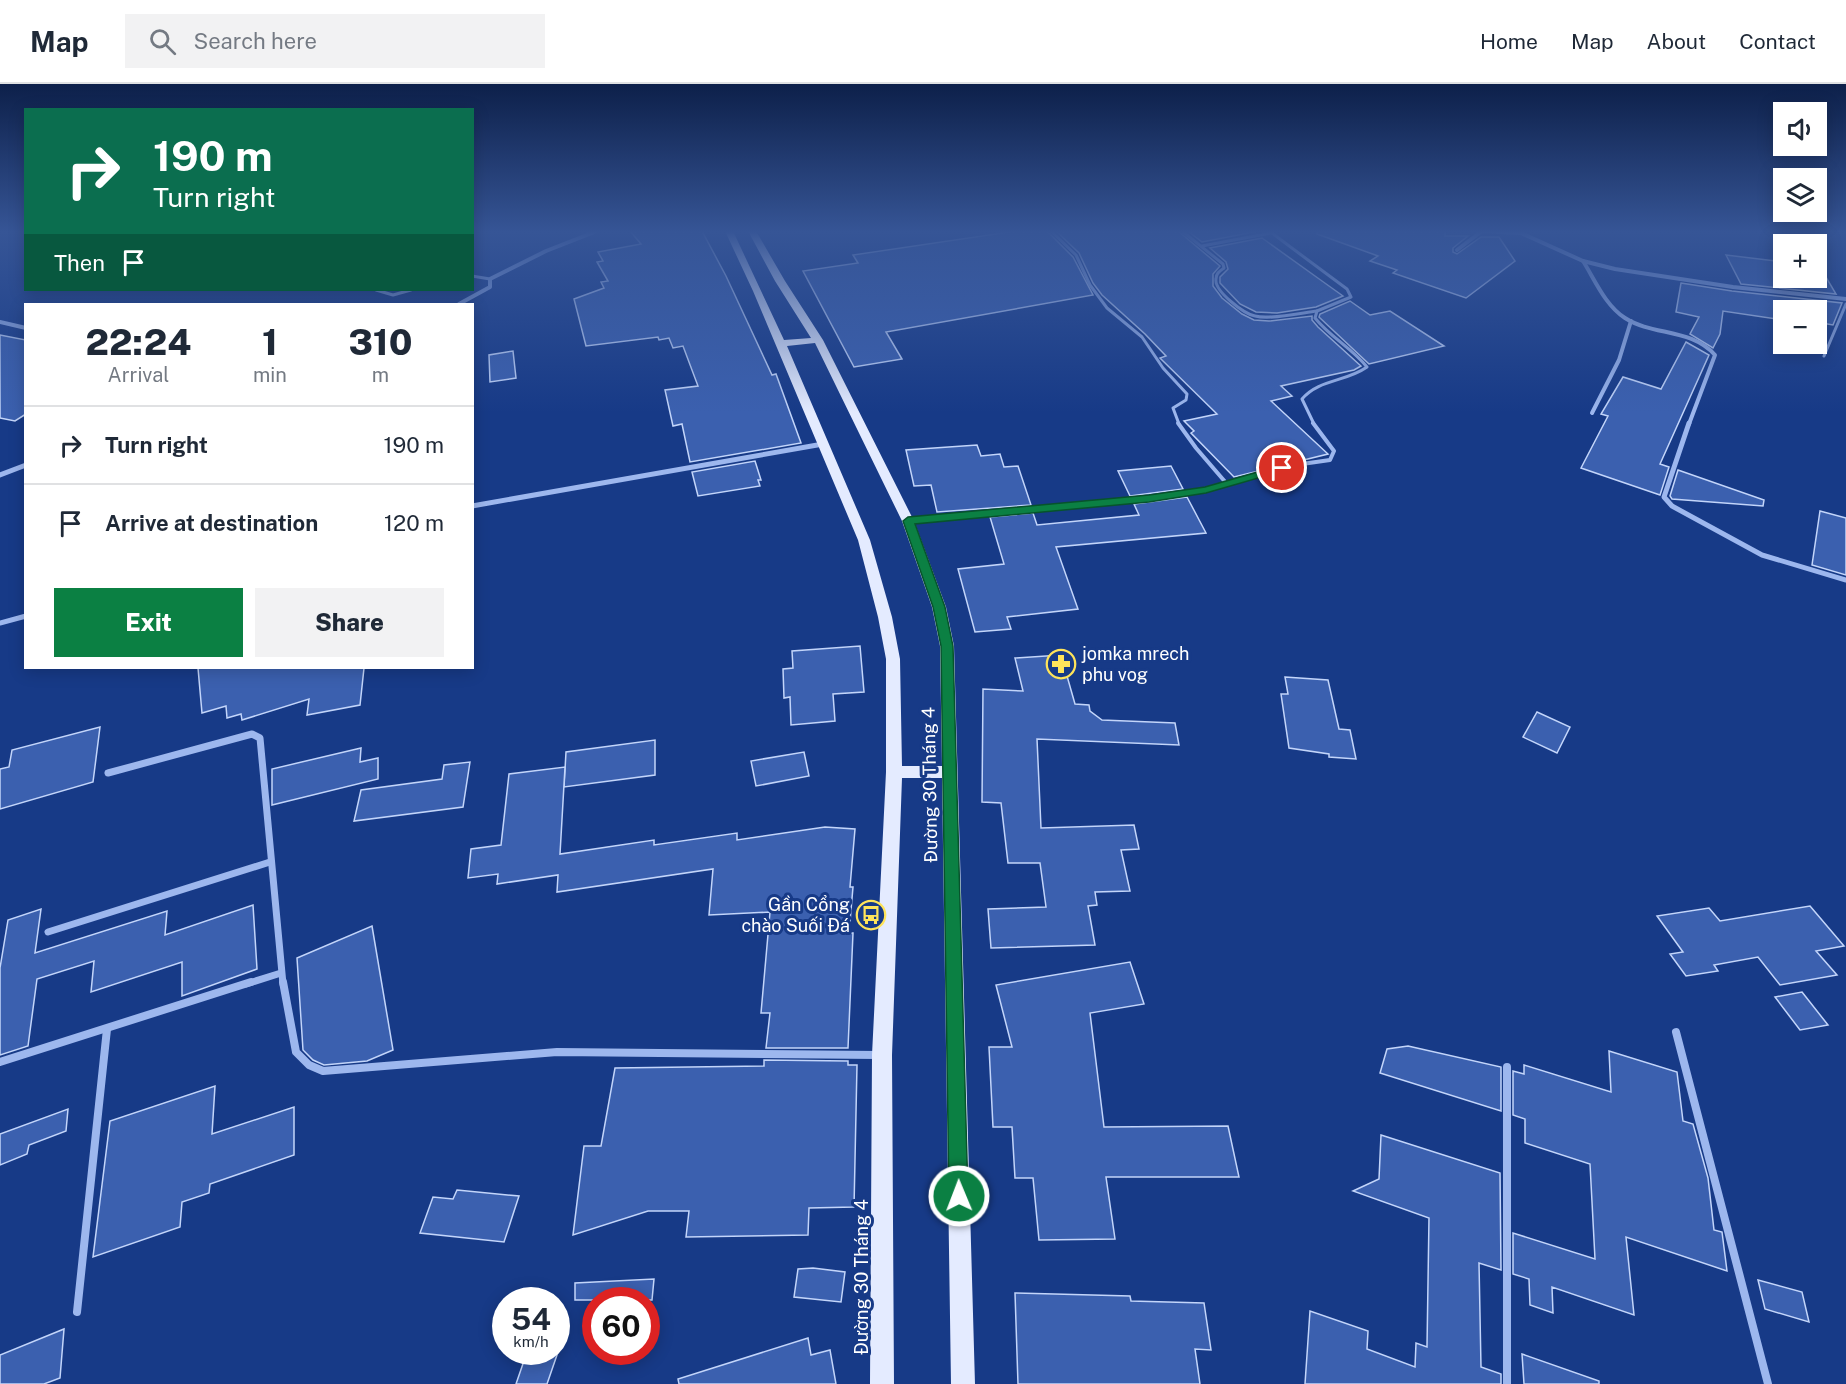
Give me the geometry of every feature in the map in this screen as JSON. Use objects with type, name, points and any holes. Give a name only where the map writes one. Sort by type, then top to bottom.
[{"type":"main road","name":"Đường 30 Tháng 4","points":[[758,292],[778,344],[864,540],[885,617],[893,659],[894,772],[882,1055],[882,1384]]},
{"type":"main road","name":"Đường 30 Tháng 4","points":[[787,292],[818,340],[908,521],[939,607],[947,646],[963,1384]]},
{"type":"main road","points":[[778,344],[818,340]]},
{"type":"main road","points":[[894,772],[950,772]]},
{"type":"street","points":[[461,303],[481,292]]},
{"type":"street","points":[[1602,292],[1624,317],[1631,321],[1693,340],[1712,349],[1715,355],[1676,457],[1665,498],[1672,506],[1762,555],[1846,580]]},
{"type":"street","points":[[1768,292],[1846,302]]},
{"type":"street","points":[[1592,413],[1619,360],[1631,321]]},
{"type":"street","points":[[0,322],[24,328]]},
{"type":"street","points":[[474,506],[519,500],[823,444]]},
{"type":"street","points":[[0,475],[24,466]]},
{"type":"street","points":[[0,623],[24,617]]},
{"type":"street","points":[[108,772],[252,734],[260,738],[281,973],[296,1052],[309,1065],[323,1071],[557,1052],[882,1055]]},
{"type":"street","points":[[48,932],[270,862]]},
{"type":"street","points":[[0,1062],[281,973]]},
{"type":"street","points":[[76,1312],[107,1029]]},
{"type":"street","points":[[1676,1032],[1768,1384]]},
{"type":"street","points":[[1507,1067],[1507,1384]]},
{"type":"lane","points":[[382,292],[393,295],[405,292]]},
{"type":"lane","points":[[1095,292],[1107,308],[1142,337],[1163,368],[1187,394],[1186,400],[1173,408],[1174,414],[1184,431],[1227,484]]},
{"type":"lane","points":[[1221,292],[1245,312],[1257,317],[1317,311],[1351,297],[1348,292]]},
{"type":"lane","points":[[1824,356],[1846,302]]},
{"type":"lane","points":[[908,521],[1149,498],[1227,484],[1295,465],[1330,460],[1334,451],[1306,412],[1302,399],[1306,392],[1316,386],[1358,373],[1367,367],[1354,351],[1324,329],[1315,318],[1317,311]]},
{"type":"building","points":[[594,292],[733,292],[772,375],[776,374],[801,443],[690,462],[682,424],[673,426],[665,390],[698,386],[683,346],[673,348],[669,338],[659,340],[658,337],[586,346],[574,299]]},
{"type":"building","points":[[814,292],[1091,292],[1093,295],[886,332],[902,359],[854,367]]},
{"type":"building","points":[[1100,292],[1217,292],[1242,314],[1254,320],[1269,321],[1312,316],[1312,320],[1318,327],[1361,366],[1354,370],[1281,386],[1292,396],[1271,401],[1328,454],[1234,477],[1191,433],[1194,431],[1184,421],[1217,414],[1160,358],[1166,356],[1145,334]]},
{"type":"building","points":[[1228,292],[1337,292],[1343,296],[1316,307],[1277,313],[1256,312],[1240,304]]},
{"type":"building","points":[[1448,292],[1474,292],[1466,298]]},
{"type":"building","points":[[1680,292],[1738,292],[1814,300],[1773,300],[1773,318],[1723,311],[1720,334],[1713,348],[1690,334],[1699,317],[1676,312]]},
{"type":"building","points":[[1814,292],[1835,292],[1836,294]]},
{"type":"building","points":[[1350,301],[1370,315],[1390,311],[1444,346],[1369,364],[1319,317],[1320,314]]},
{"type":"building","points":[[1827,301],[1842,303],[1833,325],[1827,324]]},
{"type":"building","points":[[0,335],[24,340],[24,415],[15,421],[0,418]]},
{"type":"building","points":[[1686,342],[1709,355],[1660,464],[1669,467],[1660,495],[1581,468],[1608,416],[1601,414],[1623,377],[1661,389]]},
{"type":"building","points":[[513,351],[516,378],[490,382],[489,355]]},
{"type":"building","points":[[977,445],[981,456],[1000,454],[1004,467],[1018,466],[1031,505],[937,512],[931,485],[914,486],[906,450]]},
{"type":"building","points":[[755,461],[761,480],[758,480],[760,486],[698,496],[692,472]]},
{"type":"building","points":[[1171,466],[1183,489],[1130,496],[1118,471]]},
{"type":"building","points":[[1678,470],[1764,500],[1763,506],[1672,499],[1670,496]]},
{"type":"building","points":[[1187,497],[1206,533],[1056,547],[1078,609],[1007,617],[1011,629],[975,632],[958,569],[1004,564],[990,517],[1033,513],[1037,525],[1139,515],[1134,504]]},
{"type":"building","points":[[1820,511],[1846,518],[1846,575],[1812,565]]},
{"type":"building","points":[[860,646],[864,692],[833,694],[835,721],[791,725],[790,697],[784,698],[783,669],[793,668],[792,651]]},
{"type":"building","points":[[1061,655],[1075,704],[1089,705],[1090,711],[1102,720],[1175,723],[1179,745],[1037,739],[1041,828],[1134,825],[1139,849],[1121,850],[1130,891],[1095,892],[1097,905],[1088,906],[1095,945],[991,948],[988,909],[1046,907],[1040,863],[1008,863],[1001,803],[982,802],[983,689],[1023,691],[1015,658]]},
{"type":"building","points":[[198,669],[364,669],[360,705],[307,715],[309,699],[242,720],[241,714],[227,718],[226,706],[202,713]]},
{"type":"building","points":[[1285,677],[1328,680],[1339,729],[1350,730],[1356,759],[1329,757],[1329,754],[1289,748],[1281,694],[1288,694]]},
{"type":"building","points":[[1537,712],[1570,727],[1557,753],[1523,737]]},
{"type":"building","points":[[100,727],[93,782],[0,809],[0,769],[9,767],[12,750]]},
{"type":"building","points":[[655,740],[655,775],[564,787],[566,752]]},
{"type":"building","points":[[361,748],[360,762],[378,758],[378,779],[272,805],[272,769]]},
{"type":"building","points":[[804,752],[809,776],[756,786],[751,761]]},
{"type":"building","points":[[470,762],[463,807],[354,821],[361,790],[442,779],[444,765]]},
{"type":"building","points":[[565,767],[560,854],[654,840],[654,845],[737,833],[737,840],[825,827],[855,829],[850,887],[853,887],[849,933],[853,933],[848,1048],[766,1048],[770,1013],[761,1013],[770,912],[709,915],[713,869],[557,892],[558,875],[497,884],[498,874],[468,878],[471,849],[501,845],[509,774]]},
{"type":"building","points":[[253,905],[257,969],[182,996],[182,962],[91,992],[94,961],[37,979],[28,1046],[0,1055],[0,968],[8,920],[41,909],[35,953],[167,911],[165,935]]},
{"type":"building","points":[[1810,906],[1844,946],[1816,951],[1837,975],[1780,985],[1758,957],[1714,965],[1718,971],[1686,976],[1670,954],[1683,952],[1657,916],[1709,908],[1720,921]]},
{"type":"building","points":[[372,926],[393,1050],[367,1061],[324,1065],[313,1060],[303,1050],[297,958]]},
{"type":"building","points":[[1130,962],[1144,1004],[1090,1013],[1104,1127],[1228,1126],[1239,1177],[1106,1177],[1115,1239],[1039,1240],[1033,1178],[1015,1178],[1012,1127],[993,1127],[989,1047],[1012,1047],[996,985]]},
{"type":"building","points":[[1802,992],[1828,1025],[1800,1030],[1775,997]]},
{"type":"building","points":[[1408,1046],[1501,1067],[1501,1111],[1380,1073],[1387,1049]]},
{"type":"building","points":[[1609,1051],[1677,1072],[1683,1121],[1693,1124],[1708,1178],[1714,1230],[1722,1232],[1727,1271],[1626,1237],[1634,1315],[1552,1287],[1553,1313],[1530,1305],[1529,1279],[1513,1274],[1513,1233],[1595,1259],[1590,1164],[1525,1143],[1525,1119],[1513,1115],[1513,1071],[1524,1074],[1524,1065],[1611,1092]]},
{"type":"building","points":[[764,1060],[848,1061],[848,1065],[857,1065],[854,1207],[809,1208],[808,1235],[686,1237],[689,1211],[648,1211],[573,1235],[584,1146],[601,1146],[615,1068],[764,1066]]},
{"type":"building","points":[[215,1086],[212,1134],[294,1107],[294,1155],[210,1184],[209,1193],[182,1202],[180,1227],[93,1257],[110,1121]]},
{"type":"building","points":[[68,1109],[66,1131],[29,1145],[27,1154],[0,1165],[0,1134]]},
{"type":"building","points":[[1381,1135],[1500,1173],[1501,1270],[1479,1263],[1481,1367],[1501,1374],[1501,1384],[1305,1384],[1310,1311],[1368,1331],[1367,1349],[1415,1367],[1416,1343],[1427,1347],[1429,1218],[1353,1191],[1379,1179]]},
{"type":"building","points":[[457,1190],[519,1196],[504,1242],[420,1233],[433,1197],[453,1199]]},
{"type":"building","points":[[813,1268],[845,1272],[841,1302],[794,1297],[798,1269]]},
{"type":"building","points":[[654,1279],[653,1287],[582,1287],[582,1300],[575,1300],[575,1283]]},
{"type":"building","points":[[1758,1280],[1802,1292],[1809,1322],[1765,1309]]},
{"type":"building","points":[[1015,1293],[1130,1296],[1131,1301],[1204,1303],[1211,1350],[1195,1349],[1200,1384],[1018,1384]]},
{"type":"building","points":[[64,1329],[60,1378],[44,1384],[0,1384],[0,1355]]},
{"type":"building","points":[[808,1338],[811,1355],[830,1350],[836,1384],[679,1384],[678,1379]]},
{"type":"building","points":[[1522,1354],[1599,1381],[1599,1384],[1524,1384]]},
{"type":"building","points":[[523,1365],[554,1365],[547,1384],[516,1384]]},
{"type":"place","name":"jomka mrech phu vog","points":[[1061,664]]},
{"type":"place","name":"Gần Cổng chào Suối Đá","points":[[871,915]]},
{"type":"route","points":[[959,1196],[947,646],[939,607],[908,521],[1149,498],[1206,490],[1282,468]]}]
